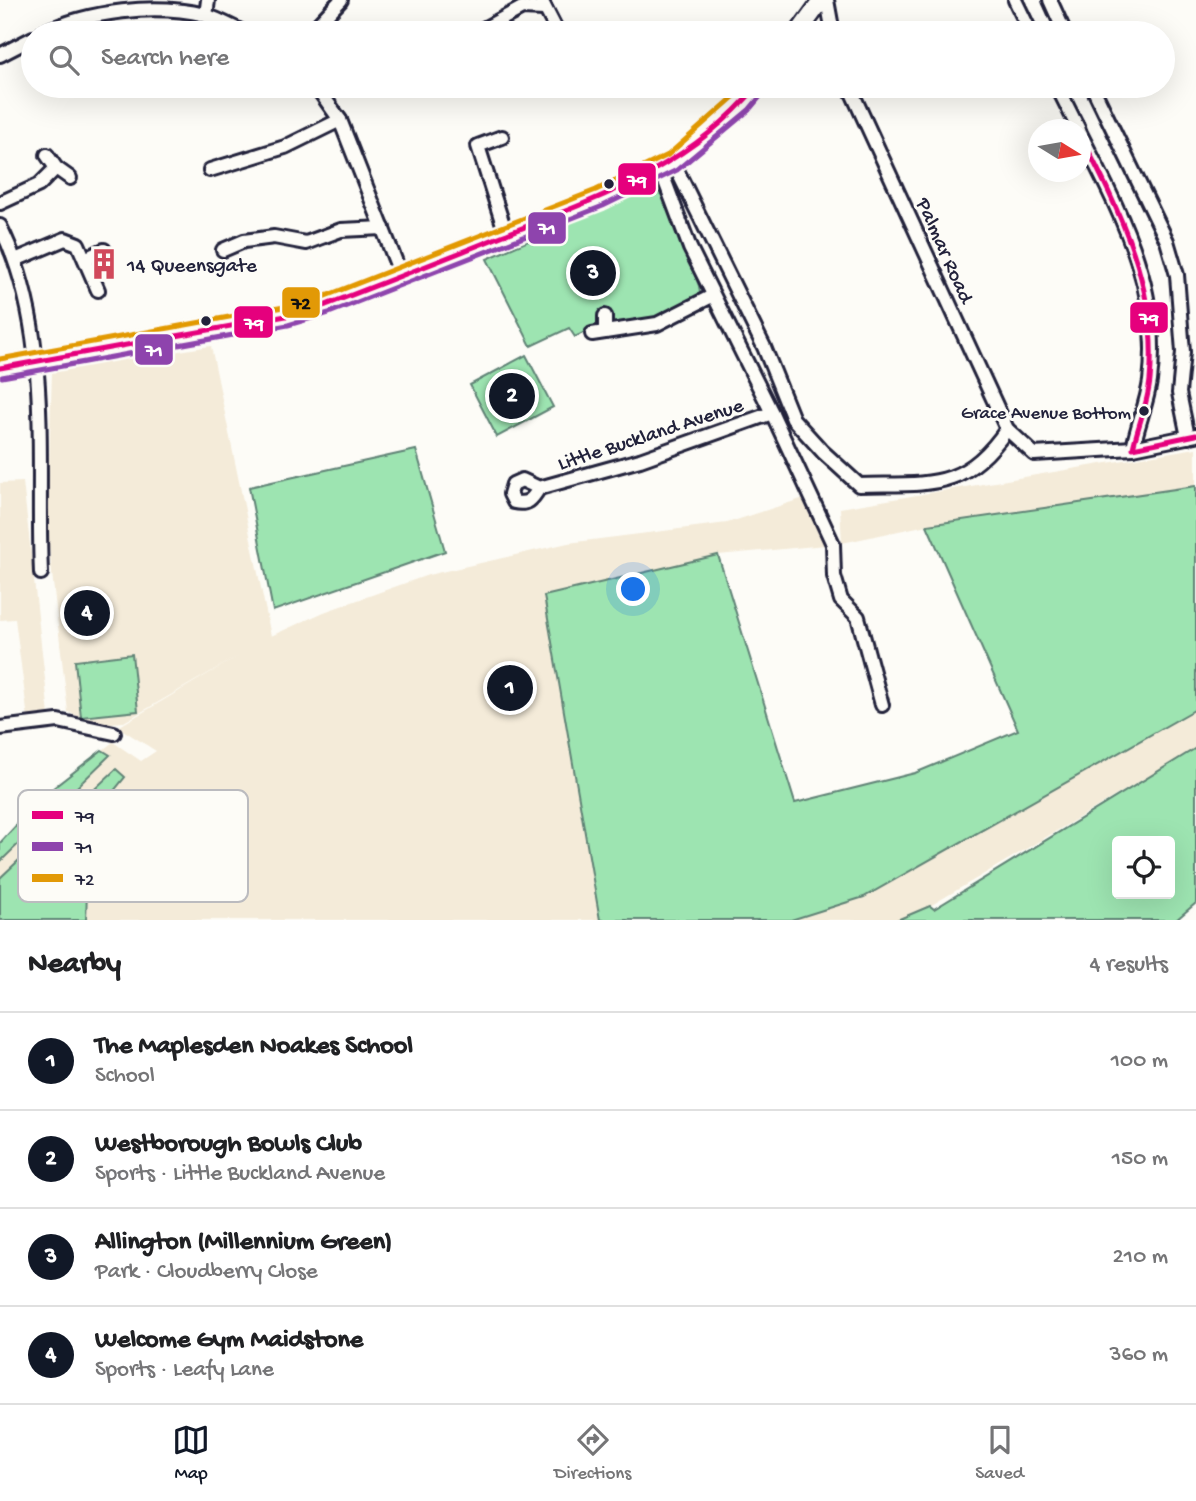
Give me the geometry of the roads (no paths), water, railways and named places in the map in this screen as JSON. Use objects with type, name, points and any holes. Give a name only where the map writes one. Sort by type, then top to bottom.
[{"type":"main road","points":[[807,21],[824,0]]},
{"type":"main road","points":[[0,368],[286,316],[326,305],[600,198],[666,165],[747,98]]},
{"type":"street","points":[[206,16],[208,0]]},
{"type":"street","points":[[321,21],[341,0]]},
{"type":"street","points":[[824,0],[830,21]]},
{"type":"street","points":[[1015,0],[1025,21]]},
{"type":"street","points":[[1050,0],[1060,21]]},
{"type":"street","points":[[495,21],[522,8],[542,4],[551,21]]},
{"type":"street","points":[[80,21],[121,13],[170,10],[206,16],[217,21]]},
{"type":"street","points":[[0,55],[21,44]]},
{"type":"street","points":[[324,98],[340,120],[401,275]]},
{"type":"street","name":"Palmar Road","points":[[855,98],[1007,429]]},
{"type":"street","points":[[1063,98],[1074,119]]},
{"type":"street","points":[[666,165],[764,347],[793,419],[822,452],[859,485],[944,483],[989,455],[1007,429],[1034,454],[1133,448],[1192,436],[1179,393],[1183,352],[1177,275],[1167,241],[1098,98]]},
{"type":"street","points":[[210,170],[285,146],[340,120]]},
{"type":"street","points":[[502,137],[478,146],[506,234]]},
{"type":"street","points":[[223,152],[228,164]]},
{"type":"street","points":[[47,155],[69,178]]},
{"type":"street","points":[[1091,155],[1137,254],[1151,315],[1149,383],[1133,448]]},
{"type":"street","points":[[666,165],[712,296],[772,413],[833,544],[834,576],[841,600],[858,617],[882,705]]},
{"type":"street","points":[[0,203],[40,185],[57,168]]},
{"type":"street","points":[[0,226],[15,260],[29,311],[37,362],[41,573]]},
{"type":"street","points":[[223,250],[244,241],[274,237],[306,243],[341,230],[383,228]]},
{"type":"street","points":[[15,260],[65,239],[78,244],[99,290]]},
{"type":"street","points":[[85,259],[104,250]]},
{"type":"street","points":[[592,334],[657,324],[712,296]]},
{"type":"street","points":[[605,316],[606,332]]},
{"type":"street","name":"Little Buckland Avenue","points":[[539,488],[640,460],[772,413]]},
{"type":"street","points":[[0,728],[58,721],[114,733]]},
{"type":"place","name":"14 Queensgate","points":[[104,264]]},
{"type":"place","name":"Allington (Millennium Green)","points":[[593,273]]},
{"type":"place","name":"Westborough Bowls Club","points":[[512,396]]},
{"type":"place","name":"Grace Avenue Bottom","points":[[1144,411]]},
{"type":"place","name":"Welcome Gym Maidstone","points":[[87,613]]},
{"type":"place","name":"The Maplesden Noakes School","points":[[510,688]]}]
